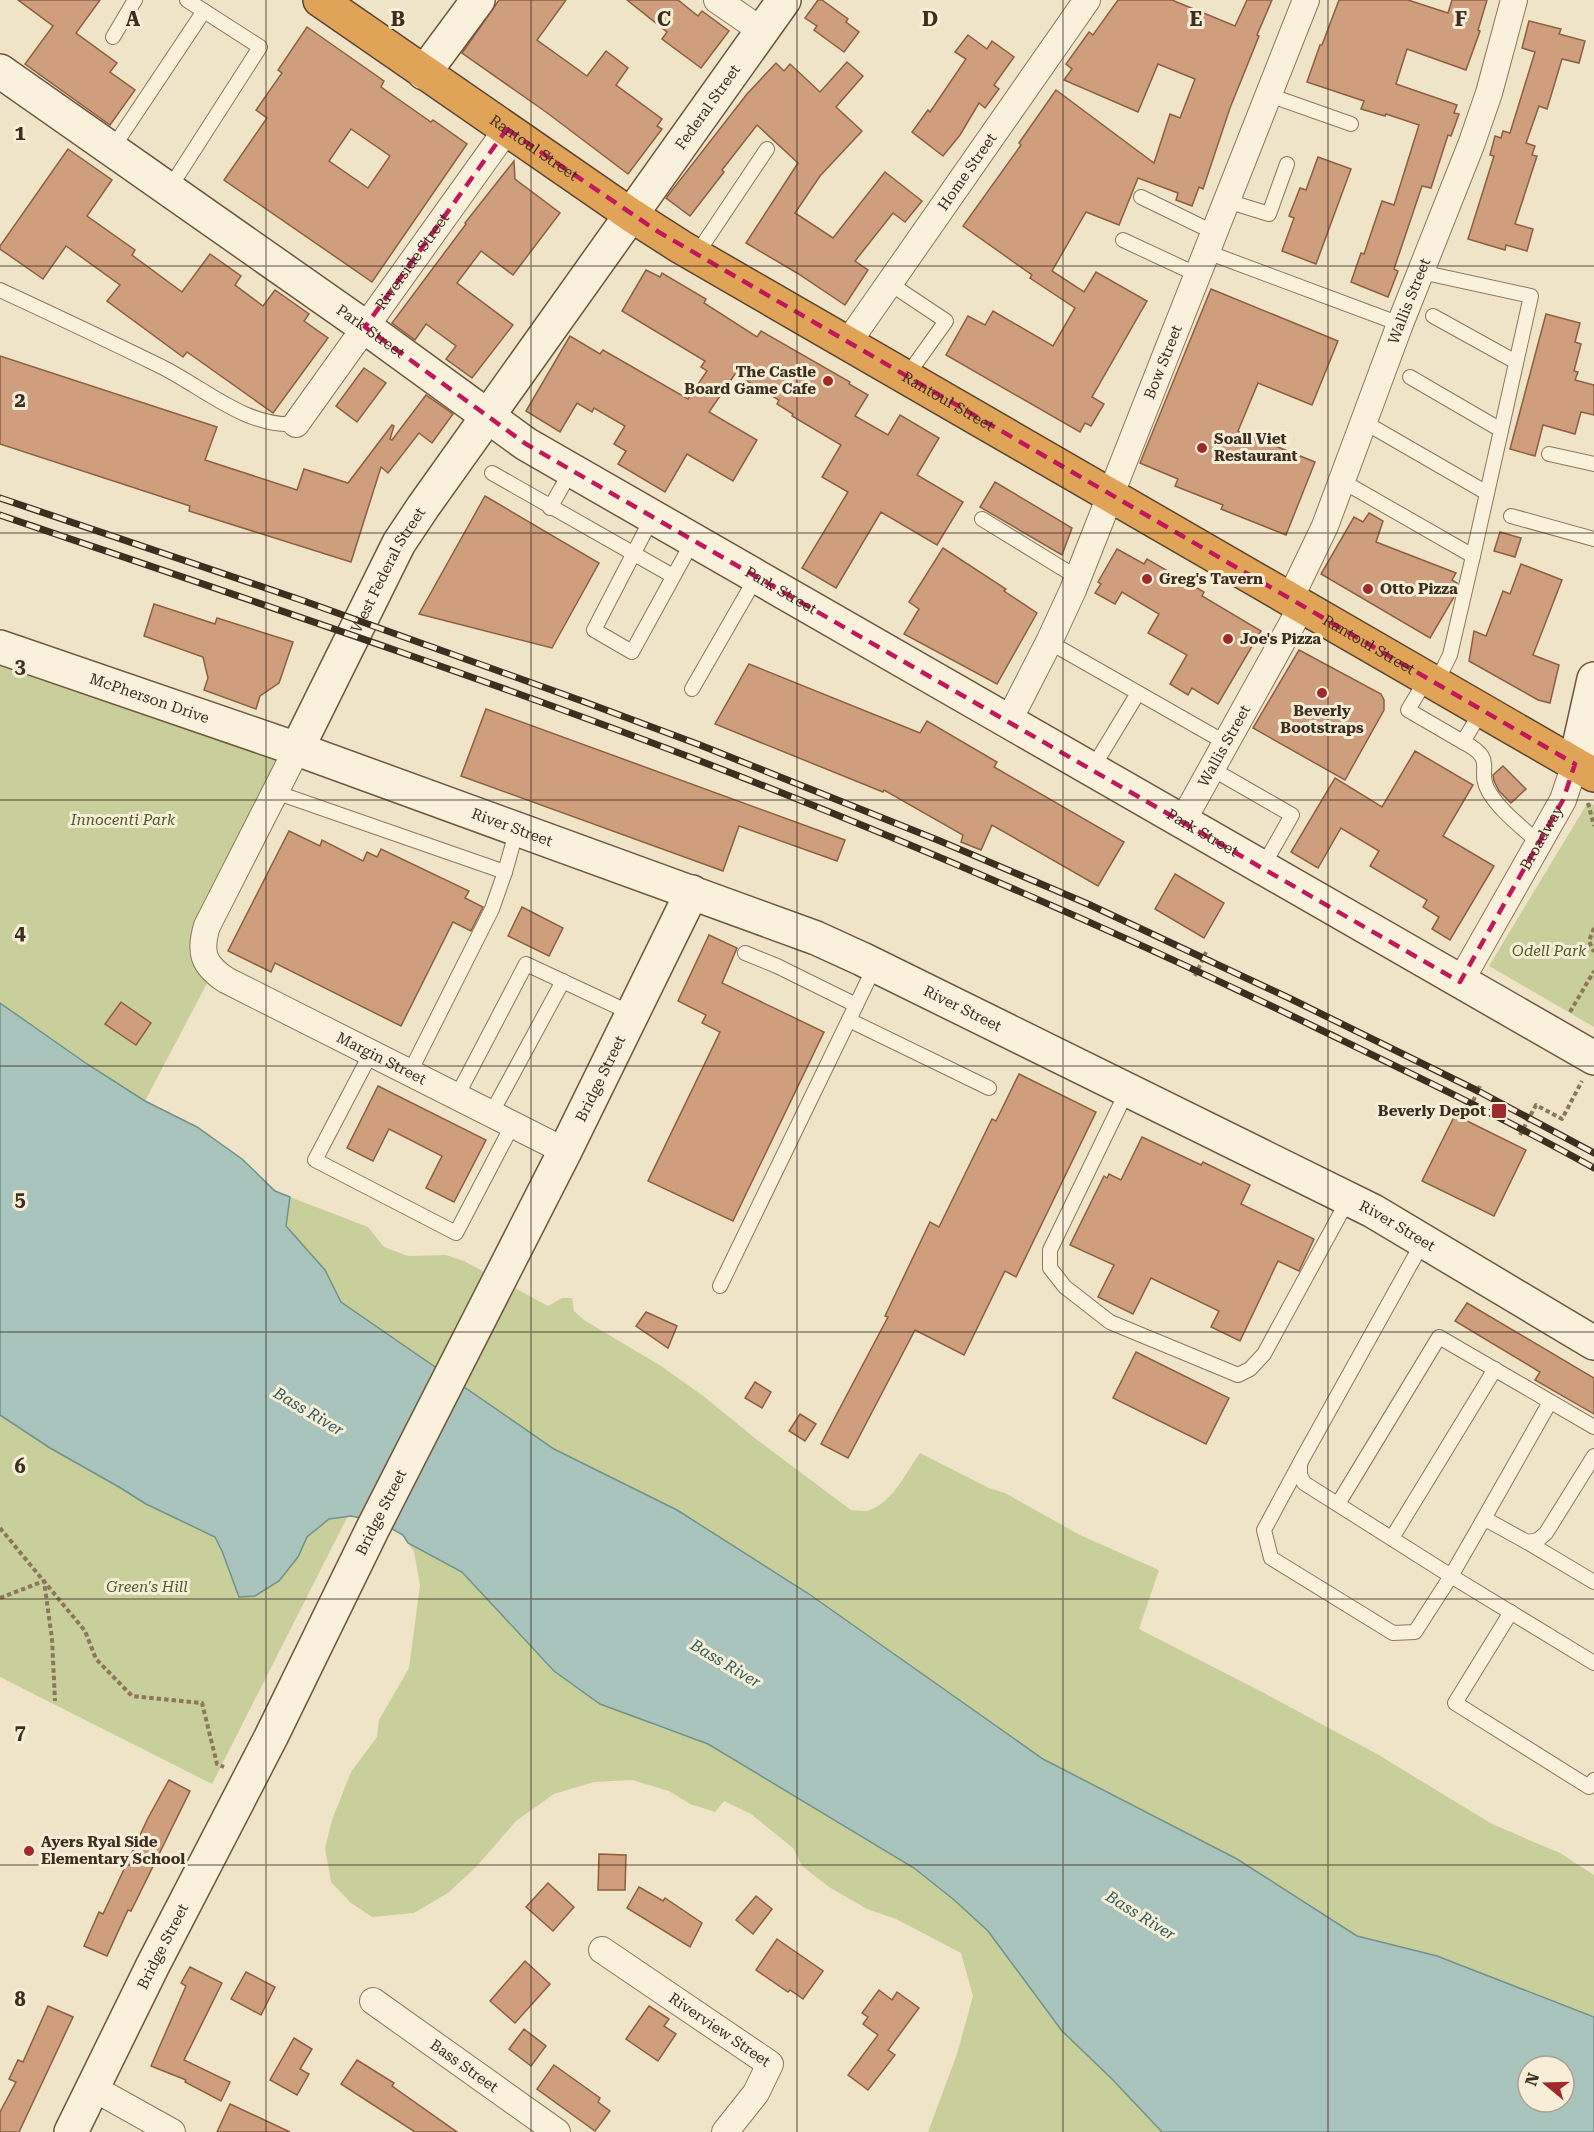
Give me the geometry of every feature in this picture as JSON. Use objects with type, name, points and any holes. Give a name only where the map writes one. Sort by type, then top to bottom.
[{"type":"highway","name":"Rantoul Street","points":[[320,0],[631,215],[847,344],[1482,710],[1586,780]]},
{"type":"street","points":[[424,73],[478,0]]},
{"type":"street","points":[[717,0],[762,31]]},
{"type":"street","name":"Federal Street","points":[[631,215],[784,0]]},
{"type":"street","name":"Home Street","points":[[847,344],[1087,0]]},
{"type":"street","name":"Bow Street","points":[[1009,720],[1049,642],[1112,496],[1306,0]]},
{"type":"street","name":"Wallis Street","points":[[1182,822],[1226,743],[1296,602],[1400,324],[1471,145],[1491,84],[1514,0]]},
{"type":"street","name":"Park Street","points":[[0,71],[365,327],[526,444],[1594,1058]]},
{"type":"street","name":"Riverside Street","points":[[296,424],[507,129]]},
{"type":"street","name":"West Federal Street","points":[[204,958],[202,941],[207,926],[399,543],[631,215]]},
{"type":"street","name":"McPherson Drive","points":[[0,647],[297,749]]},
{"type":"street","name":"Broadway","points":[[1460,982],[1563,800],[1586,780],[1594,679]]},
{"type":"street","name":"River Street","points":[[297,749],[816,938],[1349,1198],[1424,1240],[1594,1343]]},
{"type":"street","name":"Bridge Street","points":[[71,2132],[372,1530],[565,1151],[692,892]]},
{"type":"street","name":"Margin Street","points":[[204,958],[213,972],[226,980],[565,1151]]},
{"type":"street","name":"Riverview Street","points":[[602,1950],[770,2064],[756,2093],[725,2132]]},
{"type":"street","name":"Bass Street","points":[[373,2001],[557,2132]]},
{"type":"street","points":[[93,2088],[172,2132]]},
{"type":"lane","points":[[113,37],[135,0]]},
{"type":"lane","points":[[169,189],[260,48],[188,0]]},
{"type":"lane","points":[[112,150],[204,11]]},
{"type":"lane","points":[[1269,95],[1351,124]]},
{"type":"lane","points":[[696,255],[767,149]]},
{"type":"lane","points":[[1227,201],[1269,214],[1287,164]]},
{"type":"lane","points":[[1141,197],[1206,253]]},
{"type":"lane","points":[[1123,240],[1206,253],[1400,324]]},
{"type":"lane","points":[[1420,272],[1531,296],[1450,656],[1408,710],[1477,749],[1486,764],[1484,781],[1490,793],[1507,814],[1539,843]]},
{"type":"lane","points":[[889,283],[946,321],[906,377]]},
{"type":"lane","points":[[0,290],[165,369],[249,415],[270,423],[296,424]]},
{"type":"lane","points":[[1433,316],[1516,362]]},
{"type":"lane","points":[[1410,377],[1501,430]]},
{"type":"lane","points":[[1364,422],[1486,493]]},
{"type":"lane","points":[[1549,454],[1594,464]]},
{"type":"lane","points":[[550,508],[572,470]]},
{"type":"lane","points":[[492,473],[673,576]]},
{"type":"lane","points":[[1342,481],[1473,556]]},
{"type":"lane","points":[[653,516],[594,630],[632,652],[693,539]]},
{"type":"lane","points":[[1511,516],[1594,539]]},
{"type":"lane","points":[[981,519],[1078,578]]},
{"type":"lane","points":[[692,689],[757,576]]},
{"type":"lane","points":[[1049,642],[1226,743]]},
{"type":"lane","points":[[1092,769],[1138,693]]},
{"type":"lane","points":[[1463,742],[1482,710]]},
{"type":"lane","points":[[1212,770],[1292,814],[1262,868]]},
{"type":"lane","points":[[274,792],[505,872]]},
{"type":"lane","points":[[410,1072],[492,909],[517,829]]},
{"type":"lane","points":[[745,953],[856,1005]]},
{"type":"lane","points":[[457,1096],[526,964],[633,1014]]},
{"type":"lane","points":[[720,1286],[876,966]]},
{"type":"lane","points":[[371,1053],[315,1160],[456,1233],[502,1119],[563,981]]},
{"type":"lane","points":[[849,1020],[989,1088]]},
{"type":"lane","points":[[1128,1089],[1050,1250],[1050,1268],[1065,1287],[1110,1322],[1238,1375],[1250,1369],[1264,1354],[1349,1198]]},
{"type":"lane","points":[[1424,1240],[1264,1530],[1271,1558],[1393,1633],[1415,1632],[1451,1576],[1550,1402]]},
{"type":"lane","points":[[1338,1504],[1439,1337],[1594,1427]]},
{"type":"lane","points":[[1392,1538],[1495,1370]]},
{"type":"lane","points":[[1527,1542],[1538,1540],[1546,1533],[1594,1456]]},
{"type":"lane","points":[[1299,1463],[1300,1475],[1304,1483],[1594,1663]]},
{"type":"lane","points":[[1482,1522],[1489,1521],[1594,1582]]},
{"type":"lane","points":[[1511,1612],[1455,1704],[1589,1788],[1594,1780]]},
{"type":"path","points":[[1586,780],[1594,826]]},
{"type":"path","points":[[1594,928],[1589,940],[1594,952]]},
{"type":"path","points":[[1195,975],[1206,952]]},
{"type":"path","points":[[1570,1013],[1594,971]]},
{"type":"path","points":[[1470,1108],[1480,1086]]},
{"type":"path","points":[[1520,1135],[1536,1105],[1562,1119],[1568,1109]]},
{"type":"path","points":[[0,1528],[85,1631],[96,1659],[132,1696],[202,1703],[217,1764],[248,1781]]},
{"type":"path","points":[[0,1598],[44,1581]]},
{"type":"path","points":[[44,1581],[52,1639],[56,1701]]},
{"type":"highlighted area","points":[[507,129],[657,231],[1575,764],[1563,800],[1460,982],[526,444],[365,327]]},
{"type":"green space","name":"Innocenti Park","points":[[0,647],[297,749],[207,926],[213,972],[145,1101],[87,1064],[0,1003]]},
{"type":"green space","name":"Odell Park","points":[[1588,802],[1594,805],[1594,1027],[1489,966]]},
{"type":"green space","points":[[290,1197],[368,1227],[384,1247],[408,1256],[446,1255],[464,1261],[548,1306],[562,1298],[572,1298],[574,1311],[584,1320],[661,1366],[702,1395],[756,1439],[851,1510],[870,1510],[886,1500],[920,1453],[989,1488],[1005,1493],[1080,1535],[1159,1570],[1139,1629],[1377,1754],[1492,1824],[1560,1853],[1594,1875],[1594,2017],[1437,1956],[1357,1936],[1237,1859],[1043,1759],[809,1594],[677,1510],[554,1449],[341,1302],[325,1270],[286,1226]]},
{"type":"green space","name":"Green's Hill","points":[[0,1386],[355,1502],[212,1784],[0,1677]]},
{"type":"green space","points":[[408,1543],[462,1572],[554,1671],[653,1725],[708,1744],[914,1868],[988,1931],[1062,2031],[1162,2132],[928,2132],[957,2054],[973,1996],[961,1953],[896,1919],[867,1909],[829,1887],[802,1866],[793,1848],[751,1814],[724,1801],[715,1812],[690,1804],[669,1791],[632,1780],[594,1782],[554,1794],[516,1821],[477,1866],[448,1893],[414,1913],[372,1917],[351,1903],[331,1882],[325,1848],[332,1820],[351,1772],[377,1737],[379,1720],[409,1668],[420,1585],[414,1552]]},
{"type":"water","name":"Bass River","points":[[0,1003],[87,1064],[145,1101],[197,1127],[242,1159],[275,1191],[290,1197],[286,1226],[325,1270],[341,1302],[554,1449],[677,1510],[809,1594],[1043,1759],[1237,1859],[1357,1936],[1437,1956],[1594,2017],[1594,2132],[1162,2132],[1062,2031],[988,1931],[914,1868],[708,1744],[600,1704],[554,1671],[462,1572],[408,1543],[403,1535],[380,1522],[351,1516],[329,1519],[307,1537],[298,1557],[279,1581],[255,1596],[239,1597],[215,1537],[146,1504],[50,1448],[0,1415]]},
{"type":"building","points":[[18,0],[100,0],[76,33],[117,63],[110,72],[135,90],[110,125],[25,64],[53,26]]},
{"type":"building","points":[[499,0],[566,0],[537,40],[587,76],[606,51],[628,68],[616,85],[662,119],[657,126],[662,129],[628,174],[546,112],[462,53]]},
{"type":"building","points":[[627,0],[678,0],[698,16],[702,11],[729,31],[701,68],[662,39],[667,32]]},
{"type":"building","points":[[818,0],[822,0],[848,19],[846,22],[859,32],[844,52],[814,30],[817,26],[805,18]]},
{"type":"building","points":[[1118,0],[1172,0],[1235,26],[1247,0],[1272,0],[1230,108],[1203,189],[1199,187],[1192,206],[1176,200],[1178,193],[1138,178],[1119,225],[1086,212],[1052,271],[1084,292],[1096,272],[1147,301],[1092,397],[1104,404],[1091,426],[1085,423],[1080,432],[946,355],[968,316],[985,325],[993,311],[1053,346],[1075,308],[1030,278],[1032,275],[963,226],[1021,145],[1019,143],[1056,90],[1154,163],[1170,114],[1180,118],[1195,79],[1158,64],[1138,112],[1064,80],[1072,69],[1066,64],[1089,32],[1093,35]]},
{"type":"building","points":[[1339,0],[1408,0],[1448,13],[1452,0],[1487,0],[1478,30],[1480,31],[1466,70],[1407,49],[1396,84],[1457,105],[1454,113],[1459,114],[1451,136],[1448,135],[1431,188],[1422,186],[1394,269],[1398,271],[1388,297],[1351,282],[1361,253],[1364,254],[1382,201],[1394,205],[1419,125],[1386,114],[1385,116],[1361,109],[1364,101],[1307,82]]},
{"type":"building","points":[[1529,21],[1561,29],[1559,34],[1585,41],[1579,63],[1562,59],[1547,109],[1539,106],[1526,143],[1535,146],[1532,155],[1537,156],[1515,224],[1533,229],[1527,251],[1506,245],[1505,250],[1468,239],[1494,156],[1490,155],[1495,136],[1501,138],[1503,131],[1510,133],[1535,52],[1522,48]]},
{"type":"building","points":[[307,27],[384,81],[381,87],[467,144],[372,282],[224,180],[267,118],[256,110],[282,73],[278,70]],"holes":[[[351,129],[390,156],[368,188],[329,161]]]},
{"type":"building","points":[[968,35],[987,49],[992,41],[1014,57],[994,85],[999,89],[985,108],[979,103],[960,135],[943,156],[912,132],[928,110],[930,112],[966,59],[955,52]]},
{"type":"building","points":[[847,62],[863,76],[836,107],[862,131],[820,176],[795,213],[833,238],[885,172],[922,201],[905,222],[893,213],[855,261],[868,270],[845,305],[746,243],[798,163],[757,125],[690,216],[666,198],[747,94],[776,63],[784,71],[790,64],[820,92]]},
{"type":"building","points":[[68,149],[112,180],[87,216],[135,250],[132,255],[182,292],[210,254],[241,276],[235,285],[263,306],[275,290],[309,314],[304,321],[328,338],[273,413],[187,352],[183,357],[107,301],[120,285],[66,246],[43,279],[0,249]]},
{"type":"building","points":[[1318,157],[1351,169],[1316,264],[1282,251],[1294,218],[1289,216],[1300,188],[1306,190]]},
{"type":"building","points":[[514,161],[515,179],[560,213],[513,275],[481,251],[457,283],[513,325],[472,378],[446,359],[456,346],[426,324],[415,340],[392,323],[465,223]]},
{"type":"building","points":[[646,270],[660,277],[662,273],[706,299],[704,303],[757,337],[761,331],[850,382],[849,384],[868,395],[855,416],[888,435],[900,415],[939,438],[917,475],[963,502],[937,545],[881,512],[836,588],[802,568],[848,492],[822,477],[841,445],[792,416],[793,414],[777,404],[779,400],[735,374],[709,412],[757,440],[733,481],[687,454],[665,492],[618,464],[626,451],[614,444],[625,426],[594,408],[592,412],[577,403],[560,432],[526,411],[570,336],[600,354],[603,350],[688,399],[707,371],[701,367],[705,361],[622,311]]},
{"type":"building","points":[[1211,289],[1338,341],[1312,405],[1258,383],[1238,431],[1315,462],[1286,535],[1221,509],[1223,505],[1175,486],[1178,479],[1140,463]]},
{"type":"building","points":[[1546,314],[1580,323],[1575,342],[1581,344],[1574,371],[1578,372],[1575,380],[1594,385],[1594,415],[1581,412],[1575,434],[1543,425],[1535,456],[1510,449]]},
{"type":"building","points":[[0,356],[217,427],[205,460],[297,490],[304,469],[348,483],[392,425],[394,426],[390,439],[392,440],[426,395],[453,414],[432,443],[419,433],[388,473],[381,467],[351,562],[189,511],[190,506],[0,444]]},
{"type":"building","points":[[364,368],[386,383],[357,422],[336,406]]},
{"type":"building","points":[[995,482],[1072,528],[1062,555],[980,507]]},
{"type":"building","points":[[485,496],[599,563],[552,648],[419,614]]},
{"type":"building","points":[[1369,513],[1383,521],[1376,542],[1456,573],[1452,580],[1457,583],[1454,597],[1430,638],[1321,574],[1354,517],[1363,522]]},
{"type":"building","points":[[1500,532],[1521,538],[1515,557],[1494,551]]},
{"type":"building","points":[[943,548],[1006,589],[1004,591],[1037,613],[997,684],[904,634],[919,609],[909,602]]},
{"type":"building","points":[[1117,549],[1144,564],[1147,559],[1204,592],[1202,596],[1261,631],[1218,704],[1192,688],[1188,695],[1170,684],[1187,655],[1148,633],[1159,614],[1122,592],[1115,604],[1095,593],[1101,584],[1098,582]]},
{"type":"building","points":[[1521,564],[1562,580],[1533,655],[1559,665],[1550,703],[1538,700],[1469,661],[1474,631],[1486,636],[1503,591],[1510,594]]},
{"type":"building","points":[[154,604],[215,624],[217,618],[293,642],[279,683],[260,696],[256,709],[204,690],[208,678],[203,657],[144,636]]},
{"type":"building","points":[[1299,650],[1381,694],[1384,700],[1384,710],[1345,780],[1253,728]]},
{"type":"building","points":[[749,664],[920,733],[927,721],[997,762],[994,767],[1124,842],[1098,886],[992,825],[981,850],[961,842],[963,835],[884,790],[883,792],[715,724]]},
{"type":"building","points":[[486,709],[845,840],[837,861],[739,826],[723,871],[461,776]]},
{"type":"building","points":[[1415,751],[1473,785],[1443,836],[1494,866],[1450,940],[1432,929],[1439,917],[1423,907],[1427,900],[1370,866],[1379,851],[1341,828],[1318,868],[1291,852],[1335,778],[1382,807]]},
{"type":"building","points":[[1503,766],[1526,789],[1511,803],[1499,791],[1494,781],[1493,775]]},
{"type":"building","points":[[289,831],[320,846],[322,840],[363,861],[367,852],[377,857],[381,849],[469,891],[465,898],[483,907],[471,931],[453,922],[401,1026],[275,963],[271,972],[228,951]]},
{"type":"building","points":[[1175,874],[1224,903],[1204,938],[1155,909]]},
{"type":"building","points":[[522,907],[563,928],[549,956],[508,936]]},
{"type":"building","points":[[709,935],[737,948],[722,983],[824,1032],[733,1221],[648,1181],[720,1032],[702,1023],[706,1015],[678,1001]]},
{"type":"building","points":[[121,1002],[151,1023],[136,1045],[105,1024]]},
{"type":"building","points":[[1019,1074],[1096,1112],[1016,1277],[1005,1271],[964,1355],[915,1330],[848,1458],[821,1444],[888,1317],[885,1316],[930,1222],[939,1227],[992,1119],[996,1121]]},
{"type":"building","points":[[378,1086],[486,1140],[454,1202],[426,1188],[442,1156],[389,1129],[373,1161],[347,1148]]},
{"type":"building","name":"Beverly Depot","points":[[1455,1115],[1526,1150],[1494,1216],[1422,1181]]},
{"type":"building","points":[[1142,1137],[1201,1165],[1203,1162],[1250,1185],[1241,1204],[1314,1239],[1299,1271],[1278,1261],[1240,1341],[1211,1327],[1219,1311],[1151,1278],[1133,1314],[1098,1297],[1114,1265],[1070,1245],[1104,1176],[1107,1178],[1109,1174],[1121,1180]]},
{"type":"building","points":[[1467,1303],[1594,1378],[1594,1414],[1535,1380],[1540,1372],[1455,1321]]},
{"type":"building","points":[[646,1312],[677,1326],[668,1348],[636,1326]]},
{"type":"building","points":[[1136,1352],[1229,1398],[1206,1444],[1113,1398]]},
{"type":"building","points":[[755,1382],[771,1392],[762,1408],[745,1398]]},
{"type":"building","points":[[800,1414],[816,1424],[805,1441],[789,1431]]},
{"type":"building","points":[[169,1780],[190,1791],[131,1911],[128,1910],[107,1956],[84,1946],[99,1912],[103,1914],[148,1818]]},
{"type":"building","points":[[599,1854],[626,1855],[625,1890],[598,1890]]},
{"type":"building","points":[[548,1883],[574,1907],[553,1931],[526,1907]]},
{"type":"building","points":[[639,1887],[663,1901],[665,1898],[702,1923],[690,1947],[627,1908]]},
{"type":"building","points":[[756,1896],[772,1909],[753,1934],[736,1920]]},
{"type":"building","points":[[777,1939],[823,1971],[803,1999],[790,1990],[788,1992],[756,1970]]},
{"type":"building","points":[[525,1961],[550,1984],[515,2023],[490,2001]]},
{"type":"building","points":[[190,1967],[222,1983],[184,2060],[230,2082],[221,2101],[185,2082],[186,2080],[151,2066],[186,1986],[181,1983]]},
{"type":"building","points":[[246,1972],[275,1987],[261,2015],[231,1999]]},
{"type":"building","points":[[879,1990],[892,2000],[897,1992],[919,2008],[888,2050],[895,2055],[868,2090],[848,2075],[878,2035],[863,2024],[868,2017],[862,2013]]},
{"type":"building","points":[[48,2006],[73,2017],[19,2132],[0,2132],[0,2112],[16,2082],[9,2079],[18,2060],[23,2062]]},
{"type":"building","points":[[649,2006],[669,2019],[664,2026],[676,2034],[658,2061],[626,2039]]},
{"type":"building","points":[[524,2029],[546,2046],[531,2066],[509,2049]]},
{"type":"building","points":[[294,2038],[312,2049],[300,2069],[309,2074],[297,2095],[270,2080]]},
{"type":"building","points":[[357,2060],[394,2083],[392,2086],[457,2132],[415,2132],[341,2084]]},
{"type":"building","points":[[554,2065],[600,2098],[598,2102],[610,2111],[595,2131],[537,2089]]},
{"type":"building","points":[[230,2104],[290,2132],[217,2132]]},
{"type":"railway","points":[[0,498],[304,601],[582,701],[700,745],[940,841],[1088,904],[1291,999],[1478,1091],[1594,1153]]},
{"type":"railway","points":[[0,515],[522,695],[695,759],[854,822],[1012,888],[1246,994],[1460,1098],[1594,1168]]},
{"type":"place","name":"The Castle Board Game Cafe","points":[[828,381]]},
{"type":"place","name":"Soall Viet Restaurant","points":[[1202,448]]},
{"type":"place","name":"Greg's Tavern","points":[[1147,579]]},
{"type":"place","name":"Otto Pizza","points":[[1368,589]]},
{"type":"place","name":"Joe's Pizza","points":[[1228,639]]},
{"type":"place","name":"Beverly Bootstraps","points":[[1322,693]]},
{"type":"place","name":"Beverly Depot","points":[[1499,1111]]},
{"type":"place","name":"Ayers Ryal Side Elementary School","points":[[29,1851]]}]
